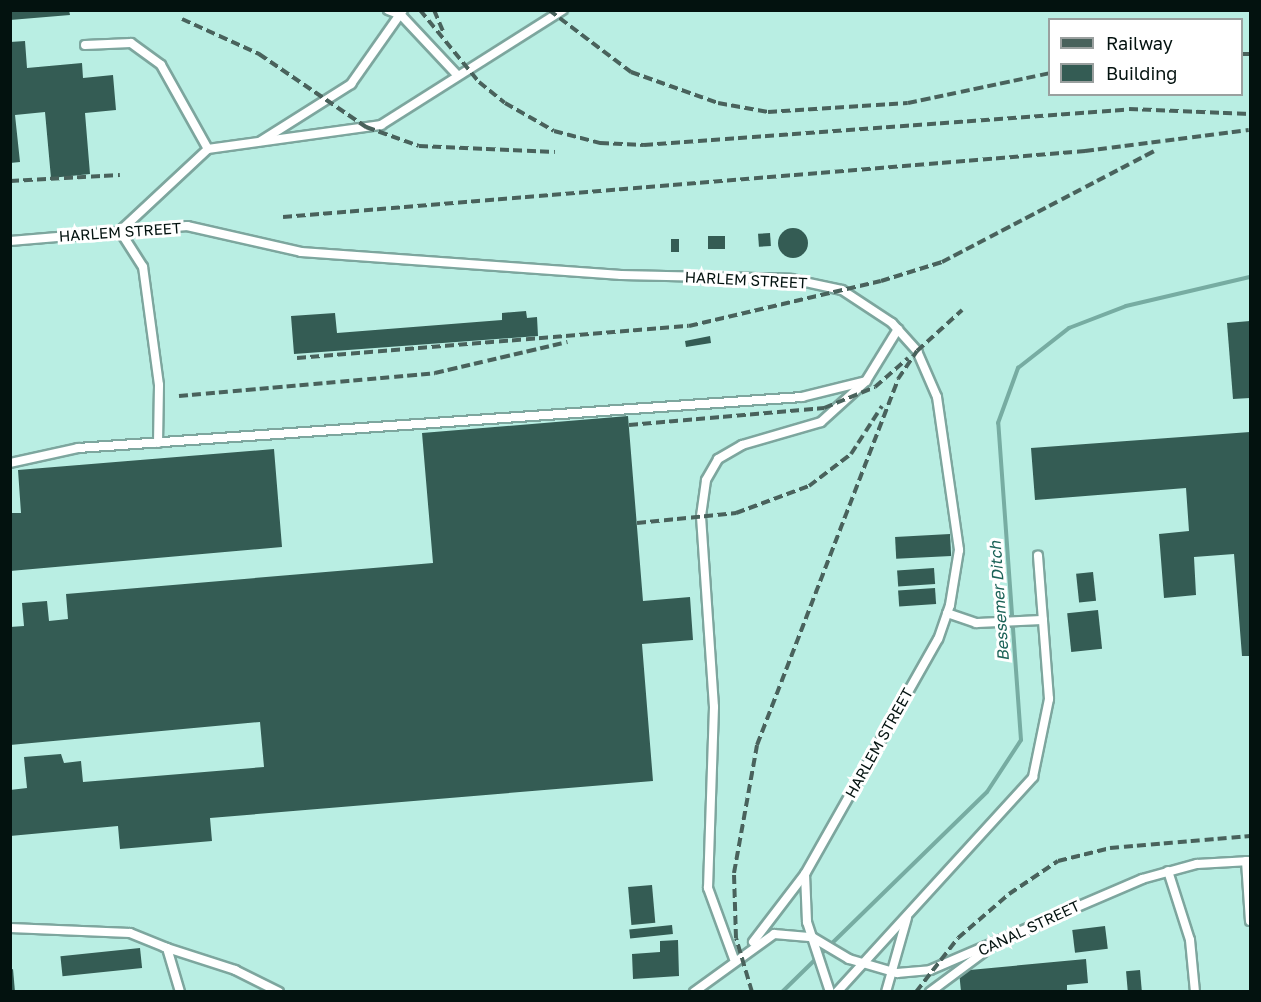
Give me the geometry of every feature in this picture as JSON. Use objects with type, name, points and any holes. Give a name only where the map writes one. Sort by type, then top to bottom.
[{"type":"lane","points":[[388,10],[402,13],[458,76]]},
{"type":"lane","points":[[158,443],[159,385],[143,267],[120,231],[208,149],[381,125],[562,10]]},
{"type":"lane","points":[[259,142],[351,84],[402,13]]},
{"type":"lane","points":[[84,45],[131,43],[161,65],[208,149]]},
{"type":"lane","name":"HARLEM STREET","points":[[10,241],[120,231],[214,229],[301,252],[411,261],[791,279],[842,290],[876,309],[898,329],[932,378],[947,448],[959,550],[947,613],[805,874],[750,946]]},
{"type":"lane","points":[[734,959],[708,888],[714,707],[702,516],[705,480],[718,459],[742,445],[821,422],[867,381],[898,329]]},
{"type":"lane","points":[[10,463],[78,448],[802,398],[867,381]]},
{"type":"lane","points":[[837,992],[860,962],[909,915],[1033,777],[1049,699],[1038,555]]},
{"type":"lane","points":[[947,613],[993,624],[1043,620]]},
{"type":"lane","points":[[1248,861],[1251,921]]},
{"type":"lane","name":"CANAL STREET","points":[[812,937],[843,956],[890,971],[930,970],[1168,871],[1248,861]]},
{"type":"lane","points":[[1168,871],[1190,940],[1195,992]]},
{"type":"lane","points":[[805,874],[812,937],[830,992]]},
{"type":"lane","points":[[886,992],[890,971],[909,915]]},
{"type":"lane","points":[[10,928],[130,933],[235,970],[279,992]]},
{"type":"lane","points":[[694,992],[750,946],[774,934],[812,937]]},
{"type":"lane","points":[[930,992],[997,943]]},
{"type":"lane","points":[[163,946],[180,992]]},
{"type":"lane","points":[[938,992],[944,981]]},
{"type":"shaded area","points":[[11,11],[1250,11],[1250,991],[11,991]]},
{"type":"building","points":[[10,10],[69,10],[70,15],[10,20]]},
{"type":"building","points":[[25,41],[27,68],[82,63],[83,78],[113,75],[116,110],[85,113],[90,174],[51,178],[45,112],[15,115],[20,162],[10,163],[10,42]]},
{"type":"building","points":[[793,228],[804,232],[808,243],[804,254],[793,258],[782,254],[778,243],[782,232]]},
{"type":"building","points":[[770,233],[771,246],[759,247],[758,234]]},
{"type":"building","points":[[708,236],[725,236],[725,249],[708,249]]},
{"type":"building","points":[[671,239],[679,239],[679,252],[671,252]]},
{"type":"building","points":[[526,311],[527,318],[537,317],[538,336],[294,354],[291,316],[335,313],[337,333],[502,320],[502,313]]},
{"type":"building","points":[[1250,321],[1250,398],[1233,399],[1227,323]]},
{"type":"building","points":[[710,336],[711,343],[686,347],[685,341]]},
{"type":"building","points":[[628,416],[643,601],[690,597],[693,640],[642,644],[653,781],[210,818],[212,841],[120,849],[118,826],[10,836],[10,790],[27,788],[24,757],[61,754],[64,763],[81,761],[83,782],[264,767],[260,722],[10,745],[10,627],[24,626],[22,603],[47,601],[49,621],[68,619],[66,594],[433,563],[422,433]]},
{"type":"building","points":[[1250,432],[1250,656],[1242,656],[1234,554],[1194,557],[1196,595],[1164,598],[1159,534],[1189,531],[1186,488],[1035,500],[1031,448]]},
{"type":"building","points":[[274,449],[282,547],[10,571],[10,513],[21,513],[18,470]]},
{"type":"building","points":[[950,534],[951,556],[896,559],[895,537]]},
{"type":"building","points":[[934,568],[935,584],[898,587],[897,571]]},
{"type":"building","points":[[1093,572],[1096,601],[1079,603],[1076,574]]},
{"type":"building","points":[[935,588],[936,604],[899,607],[898,591]]},
{"type":"building","points":[[1098,610],[1102,649],[1071,652],[1067,613]]},
{"type":"building","points":[[652,885],[655,923],[631,925],[628,887]]},
{"type":"building","points":[[672,925],[673,934],[630,938],[629,929]]},
{"type":"building","points":[[1105,926],[1108,949],[1075,953],[1072,930]]},
{"type":"building","points":[[678,940],[679,976],[633,979],[632,954],[660,952],[660,941]]},
{"type":"building","points":[[140,948],[142,968],[63,976],[60,956]]},
{"type":"building","points":[[1086,959],[1088,983],[1067,985],[1067,992],[961,992],[959,971]]},
{"type":"building","points":[[13,969],[15,992],[10,992],[10,970]]},
{"type":"building","points":[[1140,970],[1142,992],[1128,992],[1126,971]]},
{"type":"waterway","name":"Bessemer Ditch","points":[[782,992],[987,792],[1021,740],[998,423],[1018,368],[1069,328],[1126,306],[1250,277]]},
{"type":"railway","points":[[420,10],[479,82],[505,103],[554,131],[600,143],[644,145],[1129,109],[1250,114]]},
{"type":"railway","points":[[434,10],[443,31]]},
{"type":"railway","points":[[549,10],[631,72],[718,103],[768,112],[908,103],[1048,73]]},
{"type":"railway","points":[[182,19],[259,54],[366,127],[419,146],[555,152]]},
{"type":"railway","points":[[1243,54],[1250,54]]},
{"type":"railway","points":[[283,217],[1085,151],[1249,130]]},
{"type":"railway","points":[[297,358],[689,326],[881,281],[942,262],[1156,150]]},
{"type":"railway","points":[[10,181],[120,175]]},
{"type":"railway","points":[[752,992],[736,938],[734,873],[757,745],[898,379],[917,351],[962,310]]},
{"type":"railway","points":[[179,396],[435,373],[567,342]]},
{"type":"railway","points":[[629,425],[824,408],[875,387],[908,358]]},
{"type":"railway","points":[[637,523],[736,513],[809,486],[851,454],[882,406]]},
{"type":"railway","points":[[916,992],[958,938],[1009,894],[1058,861],[1110,848],[1250,836]]}]
